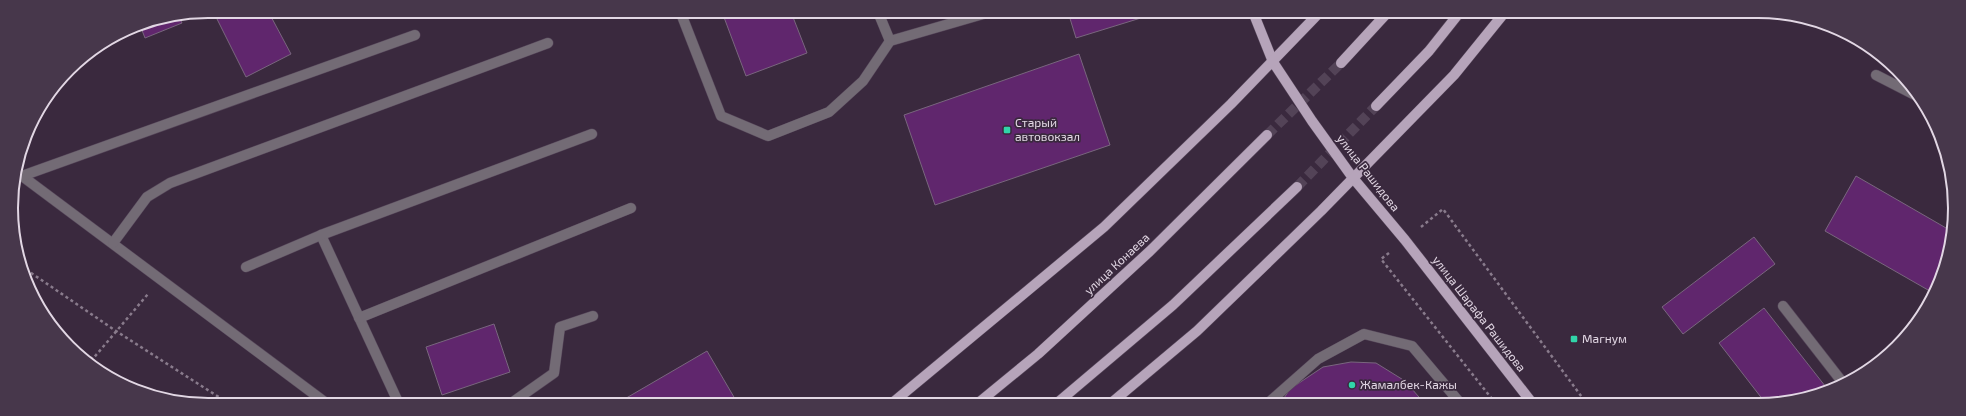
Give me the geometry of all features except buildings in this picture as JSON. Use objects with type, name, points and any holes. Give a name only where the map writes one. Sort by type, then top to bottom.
[{"type":"main road","name":"улица Рашидова","points":[[1255,18],[1273,62],[1312,121],[1353,178],[1405,240]]},
{"type":"main road","points":[[898,398],[1104,227],[1273,62],[1314,18]]},
{"type":"main road","points":[[1341,63],[1382,18]]},
{"type":"main road","points":[[1376,106],[1428,51],[1455,18]]},
{"type":"main road","points":[[1117,398],[1197,330],[1353,178],[1454,75],[1500,18]]},
{"type":"main road","name":"улица Конаева","points":[[984,398],[1038,354],[1150,251],[1267,135]]},
{"type":"main road","points":[[1063,398],[1173,305],[1296,187]]},
{"type":"main road","name":"улица Шарафа Рашидова","points":[[1405,240],[1528,398]]},
{"type":"street","points":[[682,18],[721,116],[768,136],[829,112],[863,81],[890,41],[969,18]]},
{"type":"street","points":[[880,18],[890,41]]},
{"type":"street","points":[[22,173],[415,35]]},
{"type":"street","points":[[113,243],[147,196],[170,183],[548,43]]},
{"type":"street","points":[[1876,75],[1909,92]]},
{"type":"street","points":[[246,267],[321,235],[592,134]]},
{"type":"street","points":[[21,176],[318,398]]},
{"type":"street","points":[[359,318],[631,208]]},
{"type":"street","points":[[321,235],[395,398]]},
{"type":"street","points":[[1783,306],[1839,379]]},
{"type":"street","points":[[519,398],[554,373],[560,327],[593,316]]},
{"type":"street","points":[[1274,398],[1318,359],[1364,334],[1412,346],[1456,398]]},
{"type":"path","points":[[1491,398],[1381,259],[1443,209],[1583,398]]},
{"type":"path","points":[[29,271],[116,331],[220,398]]},
{"type":"path","points":[[93,359],[161,279]]},
{"type":"tunnel","points":[[1267,135],[1341,63]]},
{"type":"tunnel","points":[[1297,187],[1376,106]]},
{"type":"place","name":"Старый автовокзал","points":[[1007,130]]},
{"type":"place","name":"Магнум","points":[[1574,339]]},
{"type":"place","name":"Жамалбек-Кажы","points":[[1352,385]]}]
